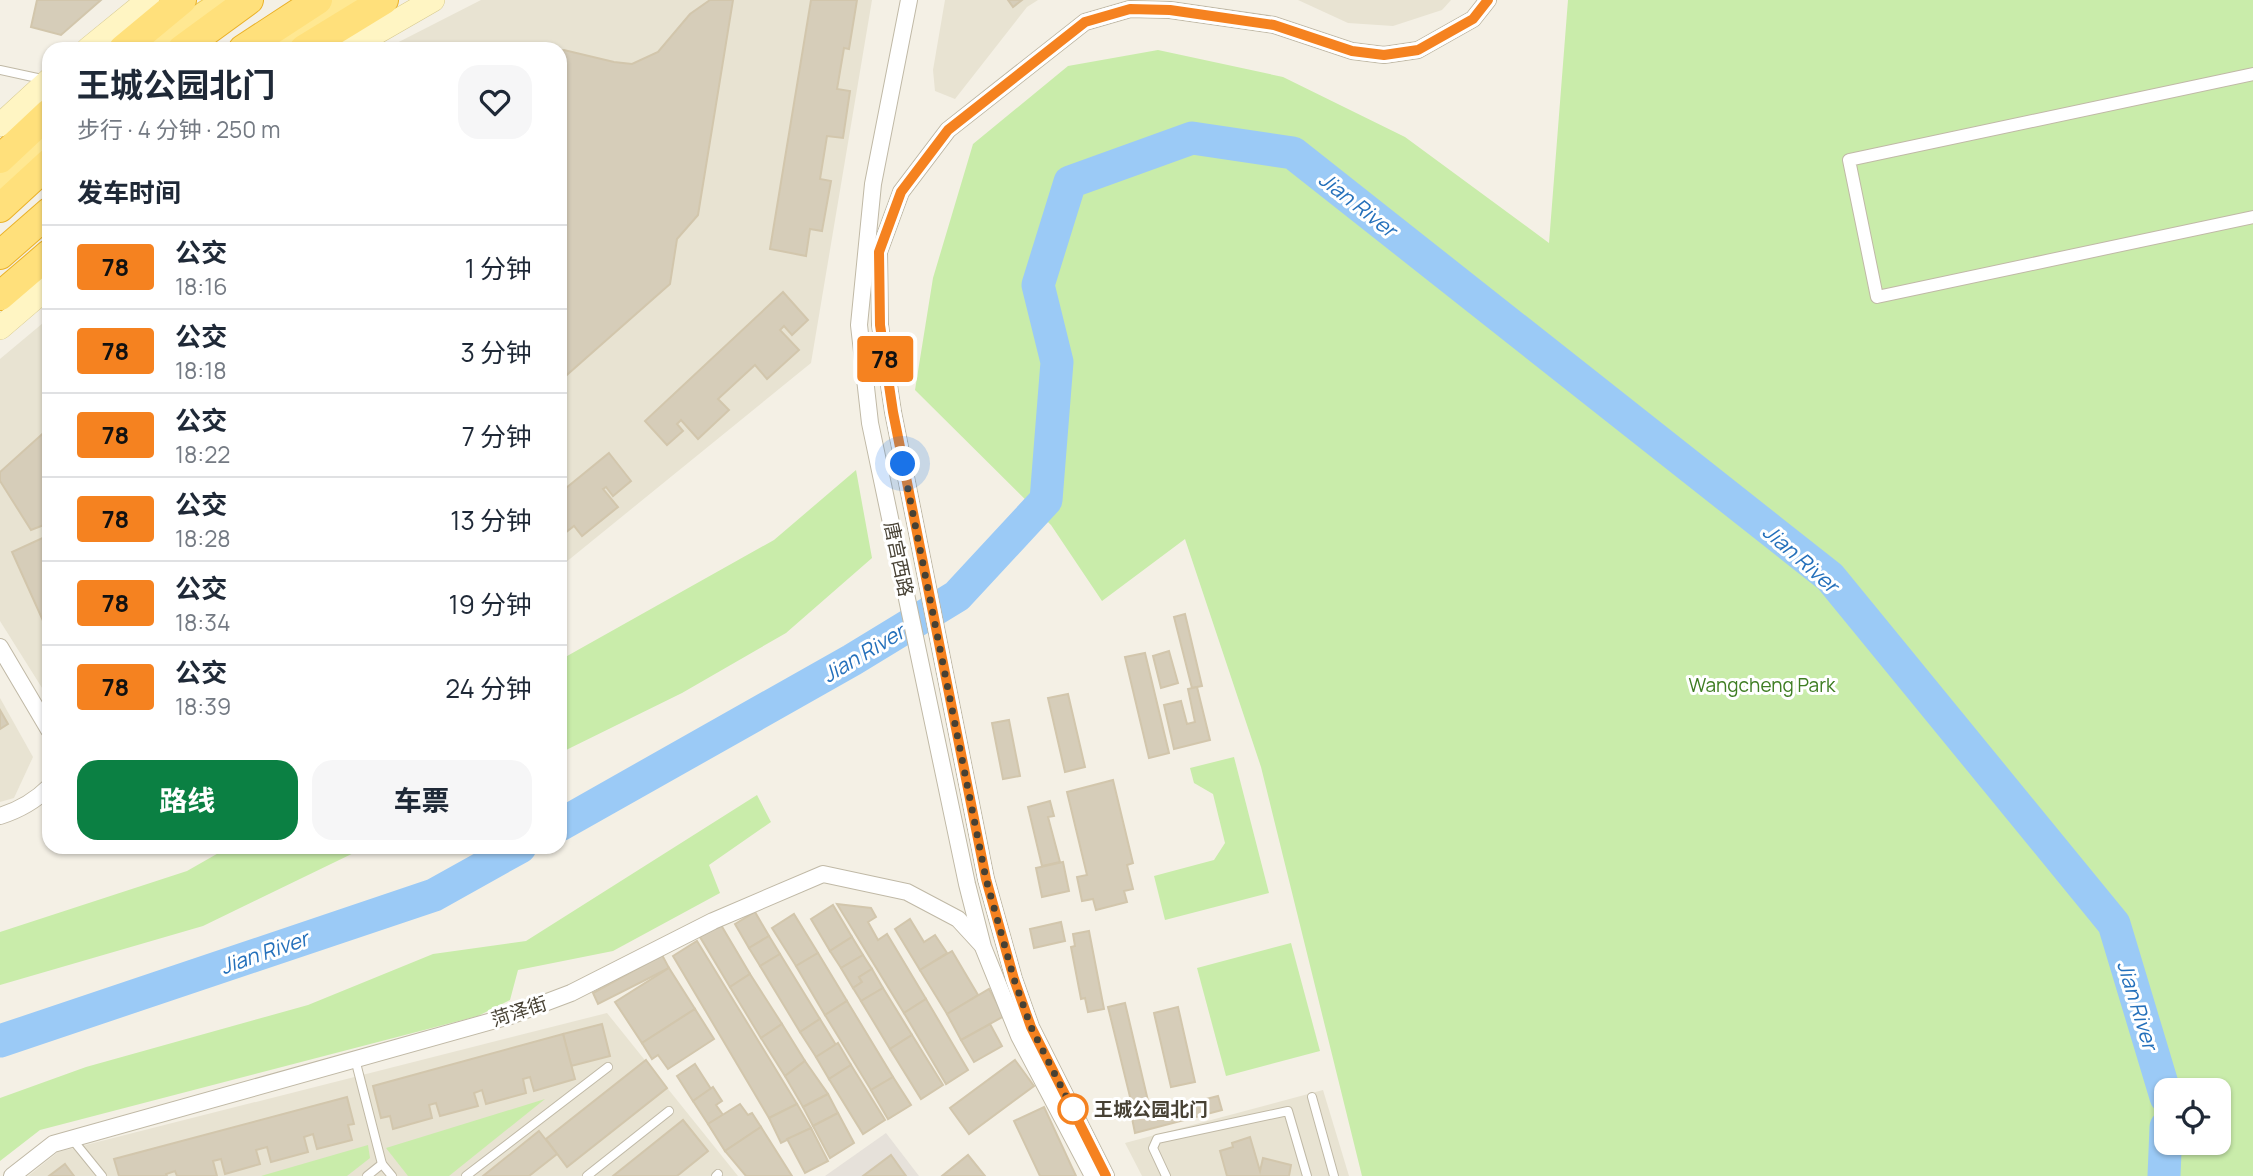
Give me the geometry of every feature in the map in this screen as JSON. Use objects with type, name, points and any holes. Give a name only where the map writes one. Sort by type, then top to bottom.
[{"type":"highway","points":[[131,42],[182,0]]},
{"type":"highway","points":[[192,42],[249,0]]},
{"type":"highway","points":[[254,42],[318,0]]},
{"type":"highway","points":[[315,42],[384,0]]},
{"type":"highway","points":[[0,159],[42,120]]},
{"type":"highway","points":[[0,208],[42,169]]},
{"type":"highway","points":[[0,255],[42,218]]},
{"type":"highway","points":[[0,296],[42,260]]},
{"type":"main road","points":[[97,42],[148,0]]},
{"type":"main road","points":[[169,42],[227,0]]},
{"type":"main road","points":[[289,42],[351,0]]},
{"type":"main road","points":[[360,42],[433,0]]},
{"type":"main road","points":[[0,125],[42,86]]},
{"type":"main road","points":[[0,181],[42,146]]},
{"type":"main road","points":[[0,285],[42,247]]},
{"type":"main road","points":[[0,328],[42,292]]},
{"type":"street","name":"唐宫西路","points":[[909,0],[873,184],[859,326],[870,423],[967,884],[984,947],[1020,1036],[1093,1176]]},
{"type":"street","name":"唐宫西路","points":[[1107,1176],[1031,1027],[986,879],[893,412],[880,325],[879,252],[901,192],[948,130],[1085,22],[1130,9],[1170,10],[1274,25],[1352,51],[1384,55],[1418,50],[1473,19],[1488,0]]},
{"type":"street","points":[[2253,74],[1849,160],[1877,297],[2253,217]]},
{"type":"street","points":[[0,647],[42,718]]},
{"type":"street","points":[[0,816],[16,811],[42,795]]},
{"type":"street","name":"菏泽街","points":[[12,1176],[53,1144],[510,1016],[571,993],[713,921],[823,874],[907,892],[958,919],[984,947]]},
{"type":"street","points":[[984,947],[1004,944]]},
{"type":"lane","points":[[0,70],[42,79]]},
{"type":"lane","points":[[355,1059],[382,1164],[392,1176]]},
{"type":"lane","points":[[466,1176],[608,1067]]},
{"type":"lane","points":[[1312,1097],[1334,1176]]},
{"type":"lane","points":[[587,1176],[669,1111]]},
{"type":"lane","points":[[1166,1176],[1153,1148],[1157,1139],[1288,1111],[1307,1176]]},
{"type":"lane","points":[[72,1139],[102,1176]]},
{"type":"lane","points":[[366,1176],[382,1164]]},
{"type":"shaded area","points":[[481,0],[872,0],[811,363],[567,561],[567,42],[399,42]]},
{"type":"shaded area","points":[[945,0],[1038,0],[1027,7],[955,99],[935,91],[933,70]]},
{"type":"shaded area","points":[[1298,0],[1451,0],[1442,10],[1393,26],[1348,23]]},
{"type":"shaded area","points":[[42,324],[42,688],[0,621],[0,359]]},
{"type":"shaded area","points":[[0,698],[33,757],[14,798],[0,802]]},
{"type":"shaded area","points":[[607,1013],[738,1176],[28,1176],[58,1152]]},
{"type":"shaded area","points":[[1323,1090],[1349,1176],[1142,1176],[1125,1143]]},
{"type":"shaded area","points":[[886,1133],[919,1176],[825,1176]]},
{"type":"green space","name":"Wangcheng Park","points":[[1568,0],[2253,0],[2253,1176],[1362,1176],[1261,767],[1185,539],[1102,601],[1051,525],[915,390],[933,278],[973,144],[1068,66],[1158,50],[1283,77],[1405,137],[1549,243]]},
{"type":"green space","points":[[856,470],[872,558],[786,633],[682,693],[567,750],[567,656],[774,540]]},
{"type":"green space","points":[[1234,757],[1269,893],[1165,920],[1154,876],[1214,860],[1225,843],[1213,794],[1194,783],[1190,768]]},
{"type":"green space","points":[[757,795],[771,822],[709,865],[720,893],[613,951],[518,970],[510,1000],[478,1016],[40,1130],[0,1161],[0,1098],[86,1067],[308,1005],[433,954],[526,941]]},
{"type":"green space","points":[[217,854],[352,854],[203,926],[0,985],[0,932],[187,871]]},
{"type":"green space","points":[[1291,943],[1320,1051],[1226,1076],[1197,968]]},
{"type":"green space","points":[[545,1099],[449,1176],[408,1176],[386,1148]]},
{"type":"green space","points":[[368,1145],[370,1158],[347,1176],[261,1176]]},
{"type":"building","points":[[37,0],[101,0],[61,35],[31,27]]},
{"type":"building","points":[[710,0],[733,0],[698,215],[677,239],[670,284],[567,375],[567,51],[632,64],[658,52],[690,14]]},
{"type":"building","points":[[811,0],[857,0],[849,49],[844,48],[837,89],[850,91],[843,138],[827,136],[820,179],[831,181],[822,231],[810,229],[806,256],[770,249]]},
{"type":"building","points":[[1008,0],[1022,0],[1013,7]]},
{"type":"building","points":[[783,292],[808,320],[792,335],[784,326],[780,330],[799,350],[767,379],[755,365],[718,399],[729,410],[698,439],[681,420],[677,424],[683,431],[667,445],[645,421]]},
{"type":"building","points":[[42,434],[42,526],[31,530],[0,481],[0,472]]},
{"type":"building","points":[[609,453],[631,481],[613,496],[606,487],[603,489],[618,507],[582,536],[574,526],[567,532],[567,487]]},
{"type":"building","points":[[42,538],[42,619],[12,552]]},
{"type":"building","points":[[1185,614],[1202,686],[1192,688],[1174,617]]},
{"type":"building","points":[[1169,651],[1178,683],[1161,688],[1153,656]]},
{"type":"building","points":[[1145,653],[1169,753],[1149,758],[1125,657]]},
{"type":"building","points":[[1197,687],[1210,740],[1174,749],[1164,705],[1181,701],[1187,724],[1195,722],[1188,689]]},
{"type":"building","points":[[1068,694],[1085,767],[1065,772],[1048,698]]},
{"type":"building","points":[[0,710],[8,724],[0,729]]},
{"type":"building","points":[[1009,720],[1020,776],[1003,779],[992,723]]},
{"type":"building","points":[[1113,780],[1133,863],[1127,865],[1133,889],[1124,891],[1127,902],[1096,910],[1093,899],[1082,901],[1077,877],[1087,875],[1067,792]]},
{"type":"building","points":[[1050,801],[1054,816],[1048,817],[1060,862],[1042,866],[1028,807]]},
{"type":"building","points":[[1063,862],[1069,891],[1042,897],[1036,868]]},
{"type":"building","points":[[837,904],[871,908],[876,917],[868,922],[878,940],[887,934],[926,999],[904,1013]]},
{"type":"building","points":[[833,905],[852,937],[830,951],[811,919]]},
{"type":"building","points":[[755,912],[769,936],[749,948],[735,924]]},
{"type":"building","points":[[794,914],[818,953],[796,966],[772,928]]},
{"type":"building","points":[[910,919],[924,942],[935,935],[947,953],[920,970],[895,929]]},
{"type":"building","points":[[1061,922],[1065,941],[1034,948],[1030,929]]},
{"type":"building","points":[[721,925],[750,974],[730,987],[700,937]]},
{"type":"building","points":[[1089,931],[1104,1009],[1088,1012],[1085,998],[1081,999],[1071,947],[1075,946],[1073,934]]},
{"type":"building","points":[[769,936],[780,954],[760,966],[749,948]]},
{"type":"building","points":[[852,937],[863,955],[841,968],[830,951]]},
{"type":"building","points":[[697,941],[797,1104],[769,1118],[673,956]]},
{"type":"building","points":[[952,951],[978,995],[947,1014],[920,970]]},
{"type":"building","points":[[818,953],[847,1001],[825,1015],[796,966]]},
{"type":"building","points":[[780,954],[820,1019],[800,1032],[760,966]]},
{"type":"building","points":[[662,955],[669,968],[598,1004],[593,993]]},
{"type":"building","points":[[863,955],[872,969],[859,977],[862,982],[853,988],[841,968]]},
{"type":"building","points":[[669,968],[695,1009],[642,1043],[615,1002]]},
{"type":"building","points":[[872,969],[883,988],[861,1001],[853,988],[862,982],[859,977]]},
{"type":"building","points":[[750,974],[782,1024],[761,1038],[730,987]]},
{"type":"building","points":[[883,988],[912,1035],[890,1049],[861,1001]]},
{"type":"building","points":[[989,989],[1004,1016],[961,1040],[947,1014]]},
{"type":"building","points":[[926,999],[968,1070],[946,1084],[904,1013]]},
{"type":"building","points":[[847,1001],[893,1077],[871,1090],[825,1015]]},
{"type":"building","points":[[1125,1003],[1149,1105],[1133,1109],[1108,1007]]},
{"type":"building","points":[[1178,1007],[1195,1082],[1171,1087],[1154,1013]]},
{"type":"building","points":[[695,1009],[714,1039],[668,1069],[658,1055],[652,1059],[642,1043]]},
{"type":"building","points":[[820,1019],[836,1045],[816,1057],[800,1032]]},
{"type":"building","points":[[602,1024],[610,1056],[571,1066],[563,1034]]},
{"type":"building","points":[[782,1024],[805,1061],[785,1076],[761,1038]]},
{"type":"building","points":[[990,1024],[1002,1046],[974,1062],[961,1040]]},
{"type":"building","points":[[563,1034],[575,1079],[534,1091],[530,1077],[523,1079],[526,1093],[486,1104],[482,1090],[474,1093],[478,1106],[440,1116],[436,1103],[429,1105],[432,1118],[393,1129],[390,1116],[381,1118],[373,1086]]},
{"type":"building","points":[[912,1035],[943,1085],[921,1099],[890,1049]]},
{"type":"building","points":[[838,1043],[851,1065],[829,1079],[816,1057]]},
{"type":"building","points":[[646,1060],[667,1088],[567,1167],[546,1139]]},
{"type":"building","points":[[1015,1060],[1034,1086],[969,1134],[950,1108]]},
{"type":"building","points":[[805,1061],[828,1094],[803,1107],[785,1076]]},
{"type":"building","points":[[695,1064],[711,1089],[693,1101],[677,1076]]},
{"type":"building","points":[[851,1065],[885,1120],[863,1134],[829,1079]]},
{"type":"building","points":[[893,1077],[911,1105],[888,1119],[871,1090]]},
{"type":"building","points":[[713,1087],[722,1101],[716,1105],[723,1115],[708,1124],[693,1101]]},
{"type":"building","points":[[828,1094],[838,1113],[813,1126],[803,1107]]},
{"type":"building","points":[[1218,1096],[1222,1110],[1135,1133],[1132,1118]]},
{"type":"building","points":[[347,1097],[354,1124],[348,1125],[352,1140],[317,1149],[313,1134],[304,1137],[308,1152],[271,1162],[267,1147],[256,1150],[260,1164],[225,1174],[221,1159],[213,1161],[217,1176],[177,1176],[175,1171],[166,1174],[167,1176],[119,1176],[114,1159]]},
{"type":"building","points":[[740,1104],[748,1115],[752,1113],[761,1127],[725,1151],[708,1124]]},
{"type":"building","points":[[797,1104],[811,1128],[781,1143],[769,1118]]},
{"type":"building","points":[[1044,1107],[1076,1176],[1040,1176],[1014,1121]]},
{"type":"building","points":[[838,1113],[854,1143],[830,1158],[813,1126]]},
{"type":"building","points":[[683,1120],[708,1151],[677,1176],[613,1176]]},
{"type":"building","points":[[761,1127],[792,1176],[746,1176],[725,1151]]},
{"type":"building","points":[[811,1128],[828,1161],[805,1173],[787,1139]]},
{"type":"building","points":[[539,1131],[557,1154],[529,1176],[483,1176]]},
{"type":"building","points":[[1250,1137],[1260,1171],[1263,1158],[1291,1165],[1289,1176],[1227,1176],[1220,1151],[1233,1147],[1232,1143]]},
{"type":"building","points":[[891,1155],[906,1176],[863,1176]]},
{"type":"building","points":[[968,1155],[985,1176],[942,1176]]},
{"type":"building","points":[[65,1164],[74,1176],[49,1176]]},
{"type":"waterway","name":"Jian River","points":[[567,821],[852,660],[957,596],[1046,500],[1057,362],[1038,285],[1070,182],[1192,138],[1293,153],[1830,577],[2114,924],[2160,1078]]},
{"type":"waterway","name":"Jian River","points":[[0,1041],[434,895],[507,854]]},
{"type":"waterway","name":"Jian River","points":[[2164,1176],[2165,1155]]},
{"type":"bus line","name":"78","points":[[1106,1176],[1031,1027],[1014,979],[986,879],[893,412],[880,325],[879,252],[901,192],[948,130],[1085,22],[1130,9],[1170,10],[1274,25],[1352,51],[1384,55],[1418,50],[1473,19],[1488,0]]},
{"type":"place","name":"王城公园北门","points":[[1073,1109]]},
{"type":"route","points":[[903,464],[986,879],[1014,979],[1031,1027],[1076,1116],[1073,1109]]}]
